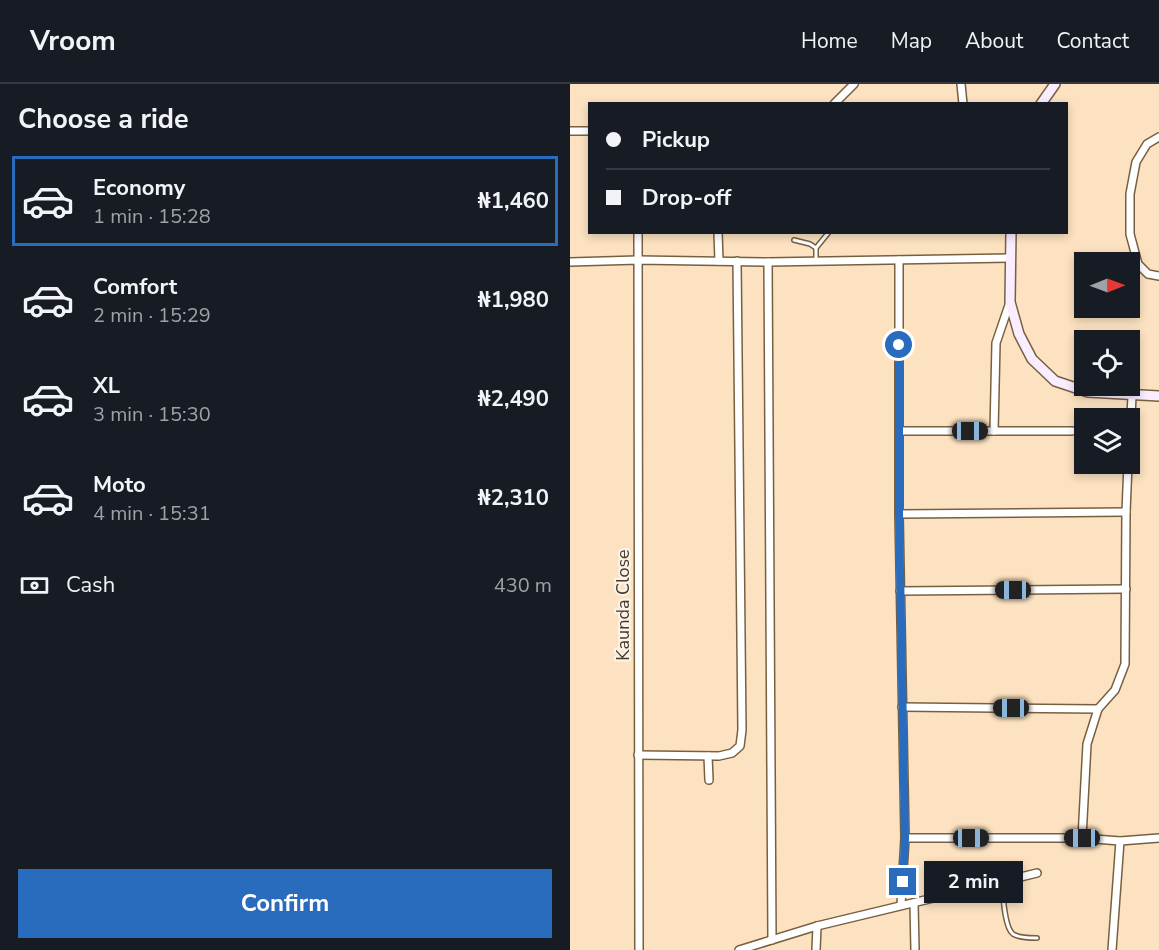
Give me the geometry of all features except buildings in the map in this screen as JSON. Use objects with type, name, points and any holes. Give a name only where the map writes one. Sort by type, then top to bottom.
[{"type":"street","points":[[836,102],[854,84]]},
{"type":"street","points":[[962,84],[963,102]]},
{"type":"street","points":[[1042,102],[1054,84]]},
{"type":"street","points":[[570,132],[588,132]]},
{"type":"street","points":[[1159,137],[1147,144],[1136,162],[1130,194],[1130,234],[1138,264],[1148,274],[1159,276]]},
{"type":"street","name":"Kaunda Close","points":[[638,234],[639,950]]},
{"type":"street","points":[[718,234],[719,261]]},
{"type":"street","points":[[1011,234],[1010,302],[1019,334],[1032,359],[1055,381],[1074,387]]},
{"type":"street","points":[[570,262],[1010,258]]},
{"type":"street","points":[[899,260],[899,514],[905,838],[901,904]]},
{"type":"street","points":[[639,755],[719,756],[732,753],[740,746],[742,730],[738,261]]},
{"type":"street","points":[[768,262],[772,940]]},
{"type":"street","points":[[994,431],[996,344],[1010,302]]},
{"type":"street","points":[[1131,408],[1132,396]]},
{"type":"street","points":[[1140,396],[1159,396]]},
{"type":"street","points":[[899,430],[1072,431]]},
{"type":"street","points":[[1082,838],[1087,744],[1098,709],[1114,690],[1125,664],[1128,474]]},
{"type":"street","points":[[899,514],[1126,512]]},
{"type":"street","points":[[900,591],[1126,589]]},
{"type":"street","points":[[902,708],[1098,709]]},
{"type":"street","points":[[708,756],[709,780]]},
{"type":"street","points":[[905,838],[1082,838],[1120,841],[1159,838]]},
{"type":"street","points":[[1112,950],[1120,841]]},
{"type":"street","points":[[739,950],[901,904],[914,903],[1036,873]]},
{"type":"street","points":[[914,903],[915,950]]},
{"type":"street","points":[[816,950],[817,926]]},
{"type":"lane","points":[[816,261],[816,248],[827,234]]},
{"type":"lane","points":[[794,240],[816,248]]},
{"type":"lane","points":[[1002,880],[1008,927],[1013,934],[1037,938]]},
{"type":"route","points":[[899,345],[899,514],[905,838],[903,882]]}]
